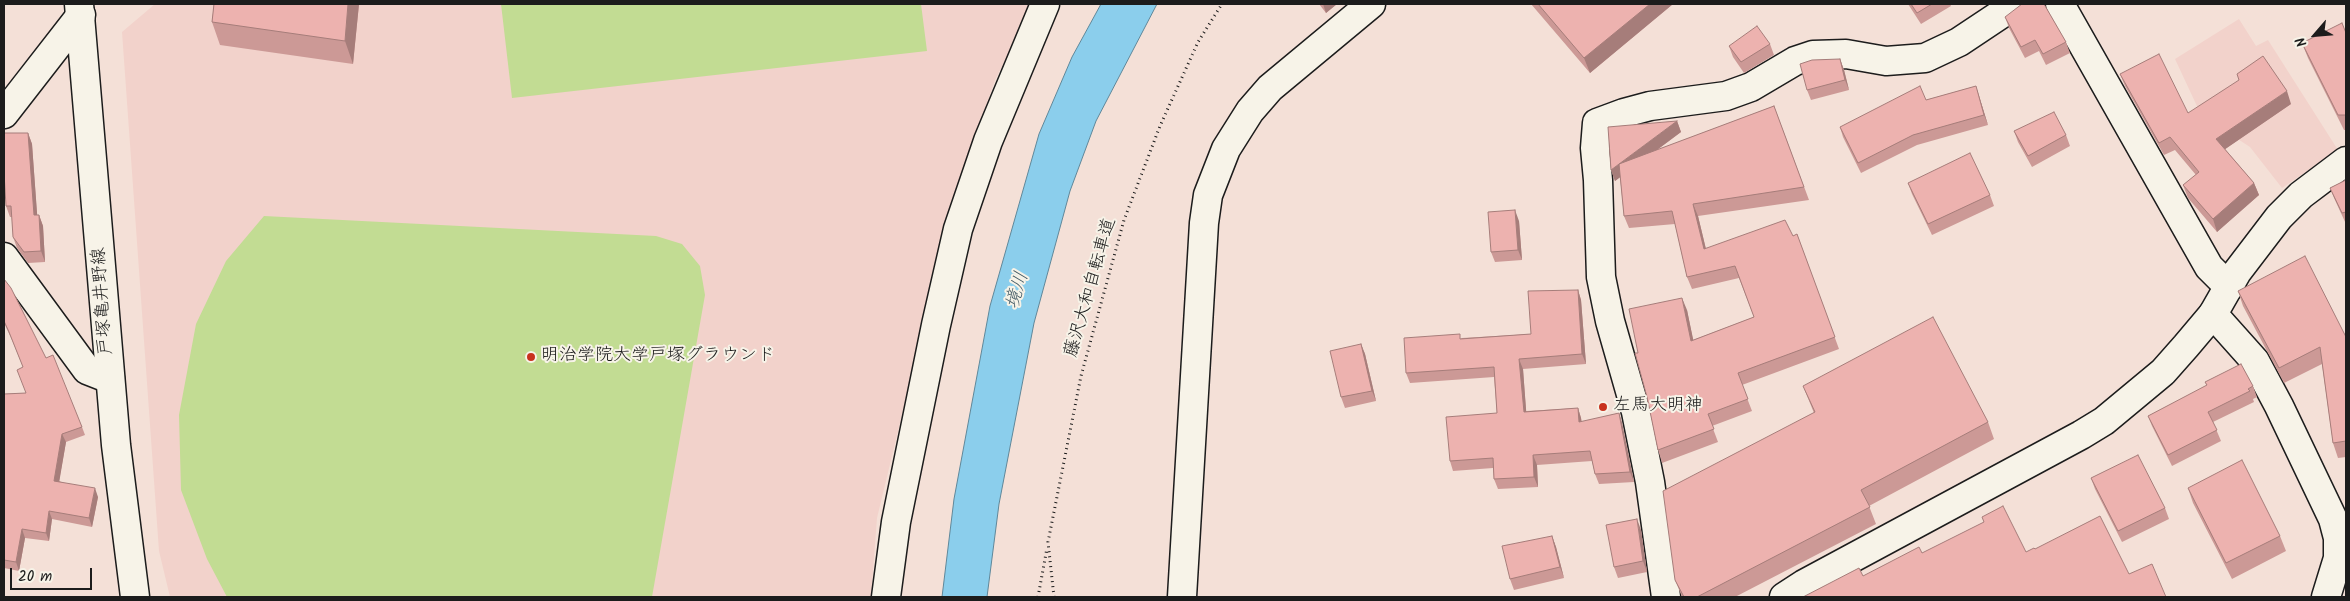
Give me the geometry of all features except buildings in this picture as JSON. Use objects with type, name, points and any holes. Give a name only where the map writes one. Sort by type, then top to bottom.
[{"type":"street","points":[[886,597],[896,522],[936,325],[958,229],[988,142],[1045,4]]},
{"type":"street","points":[[1182,597],[1204,223],[1208,195],[1226,149],[1250,111],[1270,88],[1371,4]]},
{"type":"street","points":[[1666,597],[1650,482],[1636,412],[1610,321],[1601,277],[1598,180],[1595,148],[1597,123],[1650,106],[1726,96],[1751,87],[1794,61],[1813,55],[1846,54],[1886,61],[1925,58],[1959,42],[2016,4]]},
{"type":"street","points":[[2060,4],[2209,267],[2229,287]]},
{"type":"street","points":[[4,114],[85,7]]},
{"type":"street","name":"戸塚亀井野線","points":[[85,7],[110,379],[135,597]]},
{"type":"street","points":[[1784,597],[1804,584],[2104,421],[2163,372],[2213,314],[2251,252],[2285,212],[2320,179],[2346,161]]},
{"type":"street","points":[[4,257],[87,370],[110,379]]},
{"type":"street","points":[[2213,314],[2255,361],[2334,519],[2338,538],[2338,558],[2326,597]]},
{"type":"path","name":"藤沢大和自転車道","points":[[1054,597],[1048,542],[1081,376],[1124,220],[1160,126],[1198,42],[1222,4]]},
{"type":"path","points":[[1038,597],[1048,542]]},
{"type":"shaded area","name":"明治学院大学戸塚グラウンド","points":[[155,4],[1035,4],[995,80],[955,195],[877,518],[871,597],[170,597],[159,551],[122,32]]},
{"type":"shaded area","points":[[2239,19],[2256,46],[2268,40],[2338,150],[2282,188],[2250,147],[2224,130],[2210,134],[2175,59]]},
{"type":"green space","points":[[501,4],[921,4],[927,51],[512,98]]},
{"type":"green space","points":[[264,216],[656,236],[682,244],[700,266],[705,295],[652,597],[227,597],[207,559],[181,490],[179,415],[196,324],[226,261]]},
{"type":"water","name":"境川","points":[[1101,4],[1157,4],[1096,121],[1070,191],[1034,323],[999,504],[987,597],[942,597],[954,499],[990,306],[1039,134],[1072,57]]},
{"type":"place","name":"明治学院大学戸塚グラウンド","points":[[531,357]]},
{"type":"place","name":"左馬大明神","points":[[1603,407]]}]
